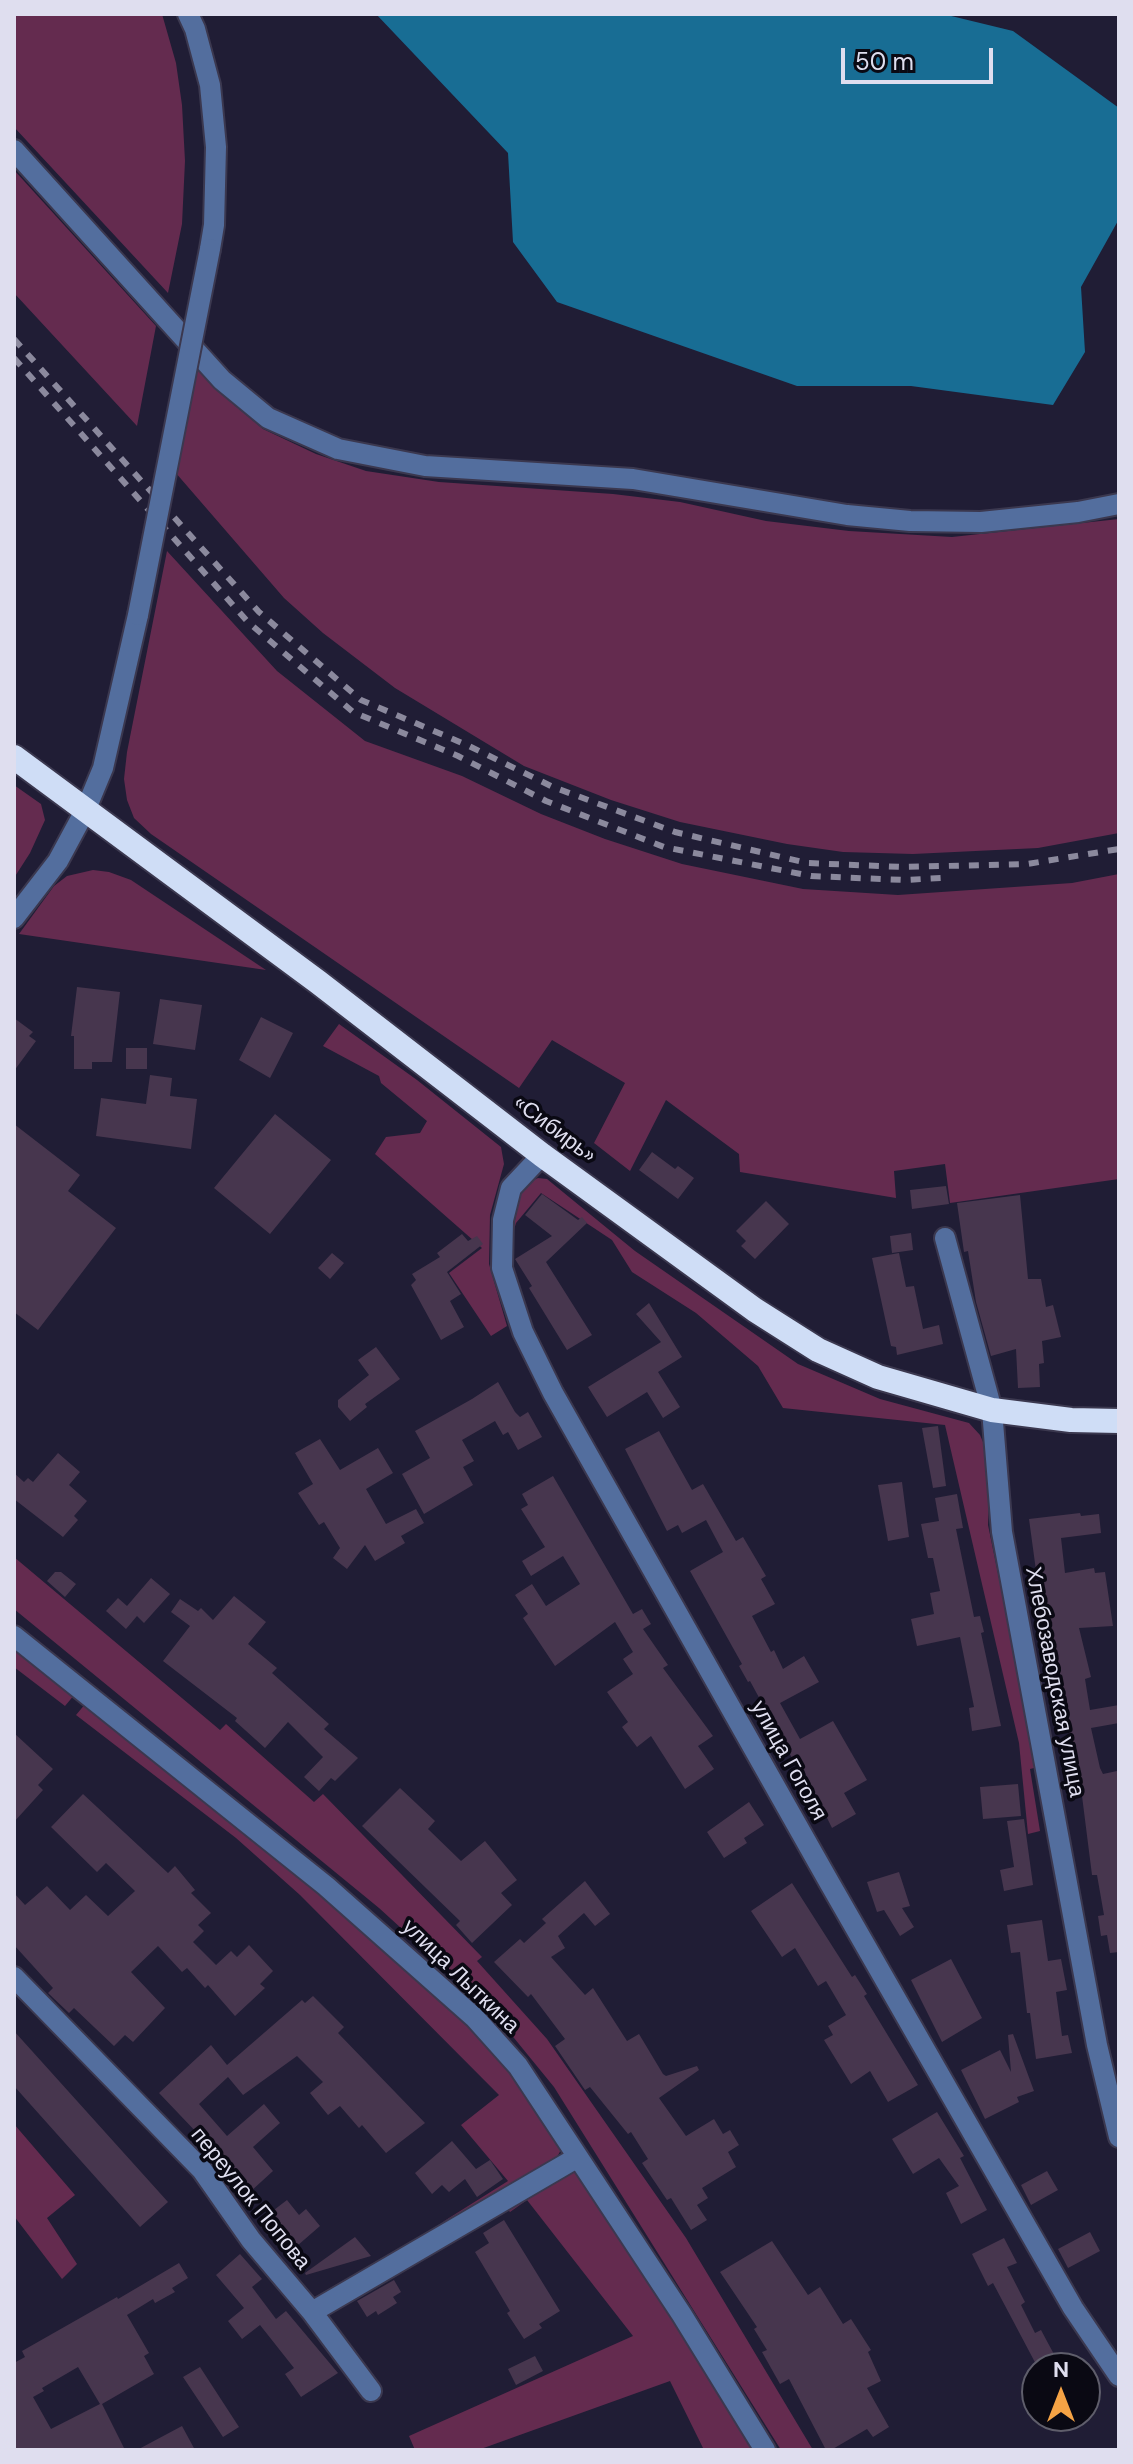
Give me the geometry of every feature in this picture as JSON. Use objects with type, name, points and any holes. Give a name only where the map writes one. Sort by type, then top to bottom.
[{"type":"highway","name":"«Сибирь»","points":[[14,757],[318,982],[542,1155],[755,1310],[818,1350],[878,1377],[992,1410],[1071,1420],[1119,1421]]},
{"type":"street","points":[[14,918],[58,861],[86,809],[103,768],[138,615],[210,249],[214,225],[216,147],[210,85],[188,14]]},
{"type":"street","points":[[14,150],[222,380],[268,418],[338,449],[425,466],[633,479],[847,515],[910,521],[981,522],[1078,512],[1119,504]]},
{"type":"street","name":"улица Гоголя","points":[[542,1155],[511,1188],[503,1220],[502,1268],[523,1332],[553,1393],[836,1896],[1073,2308],[1119,2376]]},
{"type":"street","name":"Хлебозаводская улица","points":[[945,1238],[992,1410],[1002,1532],[1097,2045],[1119,2137]]},
{"type":"street","name":"улица Лыткина","points":[[14,1636],[326,1886],[475,2018],[518,2066],[682,2315],[765,2450]]},
{"type":"street","name":"переулок Попова","points":[[14,1977],[202,2170],[251,2240],[312,2312],[371,2391]]},
{"type":"street","points":[[312,2312],[578,2157]]},
{"type":"shaded area","points":[[14,14],[162,14],[176,63],[185,161],[182,224],[168,293],[14,127]]},
{"type":"shaded area","points":[[14,170],[156,326],[137,426],[14,293]]},
{"type":"shaded area","points":[[196,368],[263,429],[316,454],[366,471],[439,482],[613,494],[680,502],[766,521],[849,531],[952,537],[1119,519],[1119,833],[1038,848],[913,854],[843,852],[680,822],[611,800],[524,766],[395,688],[323,633],[284,598],[175,472]]},
{"type":"shaded area","points":[[167,551],[277,671],[365,741],[462,776],[541,814],[605,839],[682,864],[803,889],[898,895],[1072,883],[1119,874],[1119,1179],[950,1203],[945,1164],[894,1171],[896,1198],[740,1172],[739,1154],[666,1100],[630,1171],[594,1143],[625,1083],[552,1040],[519,1088],[151,834],[134,818],[124,779],[127,752]]},
{"type":"shaded area","points":[[14,785],[41,804],[45,820],[14,878]]},
{"type":"shaded area","points":[[93,870],[131,880],[266,970],[19,934],[54,886],[67,876]]},
{"type":"shaded area","points":[[339,1024],[417,1080],[501,1147],[504,1164],[490,1215],[489,1264],[507,1326],[491,1336],[449,1273],[482,1248],[375,1154],[386,1137],[420,1133],[427,1121],[381,1083],[379,1076],[323,1046]]},
{"type":"shaded area","points":[[547,1179],[635,1251],[798,1364],[880,1399],[969,1423],[980,1435],[986,1449],[990,1480],[988,1525],[1038,1767],[1030,1769],[1040,1831],[1028,1834],[1019,1743],[945,1425],[783,1408],[758,1366],[696,1313],[632,1272],[612,1240],[541,1193],[516,1223],[511,1240],[520,1195],[531,1181]]},
{"type":"shaded area","points":[[14,1557],[220,1730],[226,1724],[314,1802],[323,1794],[482,1957],[477,1961],[547,2039],[686,2238],[813,2450],[781,2450],[554,2087],[492,2011],[379,1908],[14,1609]]},
{"type":"shaded area","points":[[14,1646],[75,1694],[65,1706],[14,1667]]},
{"type":"shaded area","points":[[86,1703],[326,1895],[428,1987],[514,2073],[562,2148],[557,2157],[522,2180],[441,2223],[508,2181],[461,2125],[499,2095],[300,1895],[236,1838],[76,1715]]},
{"type":"shaded area","points":[[14,2124],[75,2195],[47,2218],[77,2264],[62,2279],[14,2216]]},
{"type":"shaded area","points":[[575,2167],[756,2450],[704,2450],[670,2381],[478,2450],[415,2450],[409,2436],[633,2336],[527,2200],[510,2212],[504,2205]]},
{"type":"water","points":[[376,14],[943,14],[1013,31],[1119,108],[1119,219],[1081,287],[1085,352],[1053,405],[911,386],[797,386],[557,302],[513,242],[508,153]]},
{"type":"building","points":[[77,987],[120,992],[112,1062],[92,1062],[92,1069],[74,1069],[74,1036],[71,1036]]},
{"type":"building","points":[[160,999],[202,1005],[195,1050],[153,1044]]},
{"type":"building","points":[[261,1017],[293,1033],[270,1078],[239,1060]]},
{"type":"building","points":[[14,1018],[33,1032],[29,1036],[36,1041],[14,1071]]},
{"type":"building","points":[[126,1048],[147,1048],[147,1069],[126,1069]]},
{"type":"building","points":[[150,1075],[172,1078],[170,1096],[197,1099],[191,1149],[96,1136],[101,1098],[146,1104]]},
{"type":"building","points":[[275,1114],[331,1160],[270,1234],[214,1188]]},
{"type":"building","points":[[14,1124],[80,1175],[68,1191],[116,1228],[38,1330],[14,1312]]},
{"type":"building","points":[[652,1152],[694,1178],[678,1199],[639,1170]]},
{"type":"building","points":[[946,1186],[949,1204],[912,1209],[910,1190]]},
{"type":"building","points":[[542,1194],[587,1223],[546,1262],[592,1335],[567,1350],[515,1259],[552,1236],[525,1215]]},
{"type":"building","points":[[1020,1195],[1028,1279],[1041,1279],[1046,1307],[1053,1305],[1061,1337],[1042,1341],[1044,1363],[1039,1364],[1040,1387],[1018,1388],[1016,1349],[991,1356],[976,1302],[968,1251],[964,1252],[957,1203]]},
{"type":"building","points":[[766,1201],[789,1224],[755,1259],[741,1246],[746,1241],[736,1231]]},
{"type":"building","points":[[911,1233],[913,1250],[892,1253],[890,1236]]},
{"type":"building","points":[[462,1234],[468,1241],[477,1236],[483,1244],[447,1272],[461,1294],[450,1301],[464,1327],[441,1340],[411,1285],[416,1280],[412,1274],[440,1257],[437,1253]]},
{"type":"building","points":[[332,1253],[344,1263],[330,1279],[318,1268]]},
{"type":"building","points":[[899,1253],[906,1287],[914,1286],[923,1329],[939,1325],[943,1344],[897,1355],[896,1347],[891,1346],[872,1258]]},
{"type":"building","points":[[649,1303],[682,1357],[658,1372],[680,1407],[663,1418],[647,1392],[607,1417],[588,1387],[661,1342],[636,1314]]},
{"type":"building","points":[[376,1347],[400,1379],[365,1404],[367,1407],[350,1421],[338,1407],[338,1400],[369,1375],[358,1360]]},
{"type":"building","points":[[498,1382],[515,1412],[520,1417],[528,1412],[542,1437],[518,1450],[508,1432],[503,1435],[495,1421],[462,1440],[474,1461],[463,1467],[473,1485],[424,1514],[402,1474],[430,1458],[415,1431]]},
{"type":"building","points":[[938,1426],[946,1486],[933,1488],[922,1428]]},
{"type":"building","points":[[659,1431],[692,1490],[703,1484],[736,1541],[743,1537],[766,1576],[761,1579],[775,1604],[752,1616],[771,1652],[774,1650],[783,1669],[804,1656],[819,1682],[780,1703],[800,1739],[833,1721],[867,1780],[844,1793],[856,1814],[832,1828],[802,1767],[798,1769],[748,1682],[739,1666],[742,1664],[690,1571],[723,1552],[706,1520],[682,1533],[678,1525],[667,1531],[625,1449]]},
{"type":"building","points":[[320,1439],[340,1470],[378,1448],[393,1473],[366,1489],[386,1524],[416,1509],[424,1523],[401,1536],[405,1543],[375,1561],[365,1545],[347,1569],[333,1558],[340,1548],[324,1522],[319,1525],[298,1493],[313,1484],[295,1453]]},
{"type":"building","points":[[58,1453],[80,1472],[69,1485],[87,1501],[74,1516],[78,1520],[63,1537],[14,1499],[14,1473],[24,1482],[28,1478],[33,1482]]},
{"type":"building","points":[[553,1476],[633,1614],[642,1609],[651,1624],[643,1629],[668,1665],[663,1668],[713,1736],[698,1746],[714,1769],[685,1789],[651,1736],[637,1747],[622,1727],[628,1722],[607,1692],[633,1674],[623,1659],[633,1652],[615,1622],[555,1666],[523,1618],[528,1614],[515,1595],[532,1584],[546,1606],[580,1584],[563,1556],[531,1576],[522,1561],[545,1547],[521,1509],[528,1505],[522,1494]]},
{"type":"building","points":[[902,1482],[909,1537],[888,1541],[878,1485]]},
{"type":"building","points":[[957,1494],[963,1528],[956,1529],[974,1617],[980,1616],[984,1632],[981,1633],[1001,1726],[972,1731],[969,1708],[974,1707],[960,1637],[917,1646],[911,1619],[934,1614],[930,1593],[940,1591],[933,1558],[928,1558],[921,1524],[939,1521],[935,1498]]},
{"type":"building","points":[[1080,1513],[1081,1516],[1099,1514],[1101,1533],[1061,1538],[1065,1573],[1094,1568],[1095,1573],[1105,1572],[1113,1626],[1079,1628],[1091,1677],[1085,1679],[1090,1710],[1119,1705],[1119,1723],[1091,1728],[1103,1774],[1117,1771],[1119,1780],[1119,1952],[1110,1953],[1107,1935],[1101,1936],[1098,1916],[1104,1915],[1097,1875],[1092,1875],[1082,1796],[1078,1796],[1073,1773],[1078,1772],[1063,1708],[1068,1707],[1056,1659],[1050,1660],[1042,1610],[1046,1609],[1041,1577],[1037,1578],[1029,1519]]},
{"type":"building","points":[[55,1572],[61,1572],[76,1584],[65,1597],[47,1581]]},
{"type":"building","points":[[151,1578],[170,1594],[144,1623],[137,1616],[126,1629],[106,1611],[118,1598],[127,1606]]},
{"type":"building","points":[[234,1596],[266,1622],[248,1644],[277,1668],[272,1673],[329,1724],[324,1729],[358,1758],[335,1781],[331,1778],[319,1791],[304,1777],[323,1757],[288,1722],[265,1748],[235,1721],[237,1718],[163,1661],[190,1626],[171,1612],[180,1599],[198,1611],[201,1608],[213,1620]]},
{"type":"building","points":[[14,1733],[53,1769],[38,1785],[43,1790],[14,1822]]},
{"type":"building","points":[[1018,1784],[1021,1816],[983,1819],[980,1787]]},
{"type":"building","points":[[400,1788],[435,1821],[428,1829],[461,1861],[485,1841],[517,1880],[501,1893],[512,1905],[472,1943],[456,1925],[460,1921],[362,1826]]},
{"type":"building","points":[[83,1794],[168,1873],[175,1866],[195,1890],[191,1893],[211,1913],[198,1925],[204,1931],[193,1942],[216,1965],[231,1951],[237,1957],[249,1945],[273,1971],[260,1984],[265,1988],[235,2016],[208,1985],[205,1988],[187,1968],[182,1972],[158,1946],[131,1972],[165,2008],[133,2042],[125,2035],[114,2046],[74,2008],[69,2013],[48,1993],[53,1988],[14,1945],[14,1893],[25,1905],[47,1886],[70,1910],[86,1895],[108,1916],[135,1891],[106,1863],[97,1872],[51,1827]]},
{"type":"building","points":[[749,1802],[764,1825],[744,1838],[747,1843],[724,1858],[707,1832]]},
{"type":"building","points":[[1024,1819],[1033,1885],[1004,1891],[1000,1870],[1014,1867],[1007,1821]]},
{"type":"building","points":[[899,1872],[910,1906],[902,1908],[914,1927],[900,1936],[884,1910],[877,1912],[867,1882]]},
{"type":"building","points":[[585,1881],[610,1914],[595,1926],[584,1913],[558,1936],[565,1948],[551,1957],[585,1995],[593,1988],[627,2041],[639,2034],[663,2074],[666,2076],[697,2066],[699,2070],[659,2098],[686,2136],[714,2119],[723,2134],[730,2130],[739,2145],[728,2152],[736,2167],[702,2188],[708,2198],[697,2205],[707,2220],[691,2230],[671,2198],[667,2200],[642,2163],[648,2159],[631,2132],[628,2134],[590,2087],[585,2090],[555,2046],[565,2039],[531,1994],[528,1997],[494,1962],[520,1939],[524,1943],[546,1923],[542,1919]]},
{"type":"building","points":[[792,1883],[852,1977],[855,1975],[867,1994],[864,1996],[918,2085],[888,2102],[870,2071],[851,2084],[824,2040],[833,2035],[828,2026],[846,2015],[826,1981],[818,1986],[795,1948],[782,1957],[751,1911]]},
{"type":"building","points":[[1042,1920],[1048,1961],[1061,1959],[1067,1990],[1056,1992],[1062,2036],[1068,2035],[1072,2053],[1036,2059],[1020,1952],[1011,1953],[1007,1925]]},
{"type":"building","points":[[951,1959],[982,2018],[942,2042],[911,1980]]},
{"type":"building","points":[[313,1996],[344,2027],[338,2033],[425,2123],[386,2153],[362,2125],[359,2128],[340,2106],[328,2115],[310,2093],[323,2082],[297,2056],[243,2095],[228,2077],[199,2104],[227,2136],[264,2104],[280,2123],[253,2147],[273,2171],[250,2192],[213,2150],[207,2156],[192,2141],[199,2135],[159,2093],[211,2045],[227,2065],[302,2000],[305,2003]]},
{"type":"building","points":[[14,2031],[168,2202],[140,2227],[14,2086]]},
{"type":"building","points":[[1013,2034],[1034,2091],[1017,2097],[1019,2102],[985,2119],[961,2070],[1000,2050],[1011,2072],[1008,2035]]},
{"type":"building","points":[[937,2112],[964,2156],[960,2158],[987,2210],[961,2224],[946,2193],[959,2186],[939,2158],[913,2174],[892,2139]]},
{"type":"building","points":[[452,2141],[476,2169],[490,2160],[503,2179],[477,2197],[465,2179],[449,2192],[442,2185],[432,2194],[415,2173]]},
{"type":"building","points":[[1047,2171],[1058,2190],[1031,2205],[1021,2185]]},
{"type":"building","points":[[287,2200],[299,2215],[306,2209],[320,2226],[297,2246],[270,2213]]},
{"type":"building","points":[[504,2220],[560,2311],[539,2324],[542,2328],[524,2339],[475,2252],[489,2243],[483,2233]]},
{"type":"building","points":[[1090,2232],[1100,2251],[1068,2268],[1058,2249]]},
{"type":"building","points":[[355,2237],[371,2256],[306,2275],[305,2273]]},
{"type":"building","points":[[1004,2238],[1017,2263],[1007,2267],[1025,2302],[1021,2305],[1035,2333],[1041,2330],[1053,2352],[1030,2352],[993,2283],[988,2286],[972,2254]]},
{"type":"building","points":[[772,2241],[808,2295],[820,2287],[843,2324],[851,2319],[871,2350],[868,2352],[881,2381],[867,2388],[889,2427],[873,2437],[867,2429],[826,2450],[789,2379],[780,2384],[762,2352],[767,2350],[754,2329],[757,2327],[720,2272]]},
{"type":"building","points":[[240,2254],[262,2279],[252,2287],[276,2319],[286,2311],[338,2373],[301,2397],[285,2374],[294,2368],[260,2325],[242,2339],[228,2321],[244,2308],[216,2275]]},
{"type":"building","points":[[179,2263],[188,2278],[172,2288],[175,2292],[155,2303],[153,2299],[127,2315],[149,2353],[144,2356],[154,2374],[102,2404],[125,2450],[14,2450],[14,2363],[25,2357],[22,2351]],"holes":[[[78,2367],[100,2404],[51,2429],[33,2397],[44,2391],[42,2388]]]},
{"type":"building","points":[[394,2280],[401,2292],[393,2297],[397,2303],[378,2315],[376,2311],[367,2317],[357,2301]]},
{"type":"building","points":[[535,2356],[543,2371],[516,2385],[508,2369]]},
{"type":"building","points":[[200,2367],[239,2427],[223,2437],[183,2377]]},
{"type":"building","points":[[182,2426],[195,2450],[137,2450]]},
{"type":"railway","points":[[14,339],[259,612],[361,700],[467,745],[553,787],[675,832],[807,863],[902,867],[1027,864],[1119,849]]},
{"type":"railway","points":[[14,358],[248,622],[353,712],[458,756],[546,801],[664,847],[811,876],[904,880],[942,878]]}]
